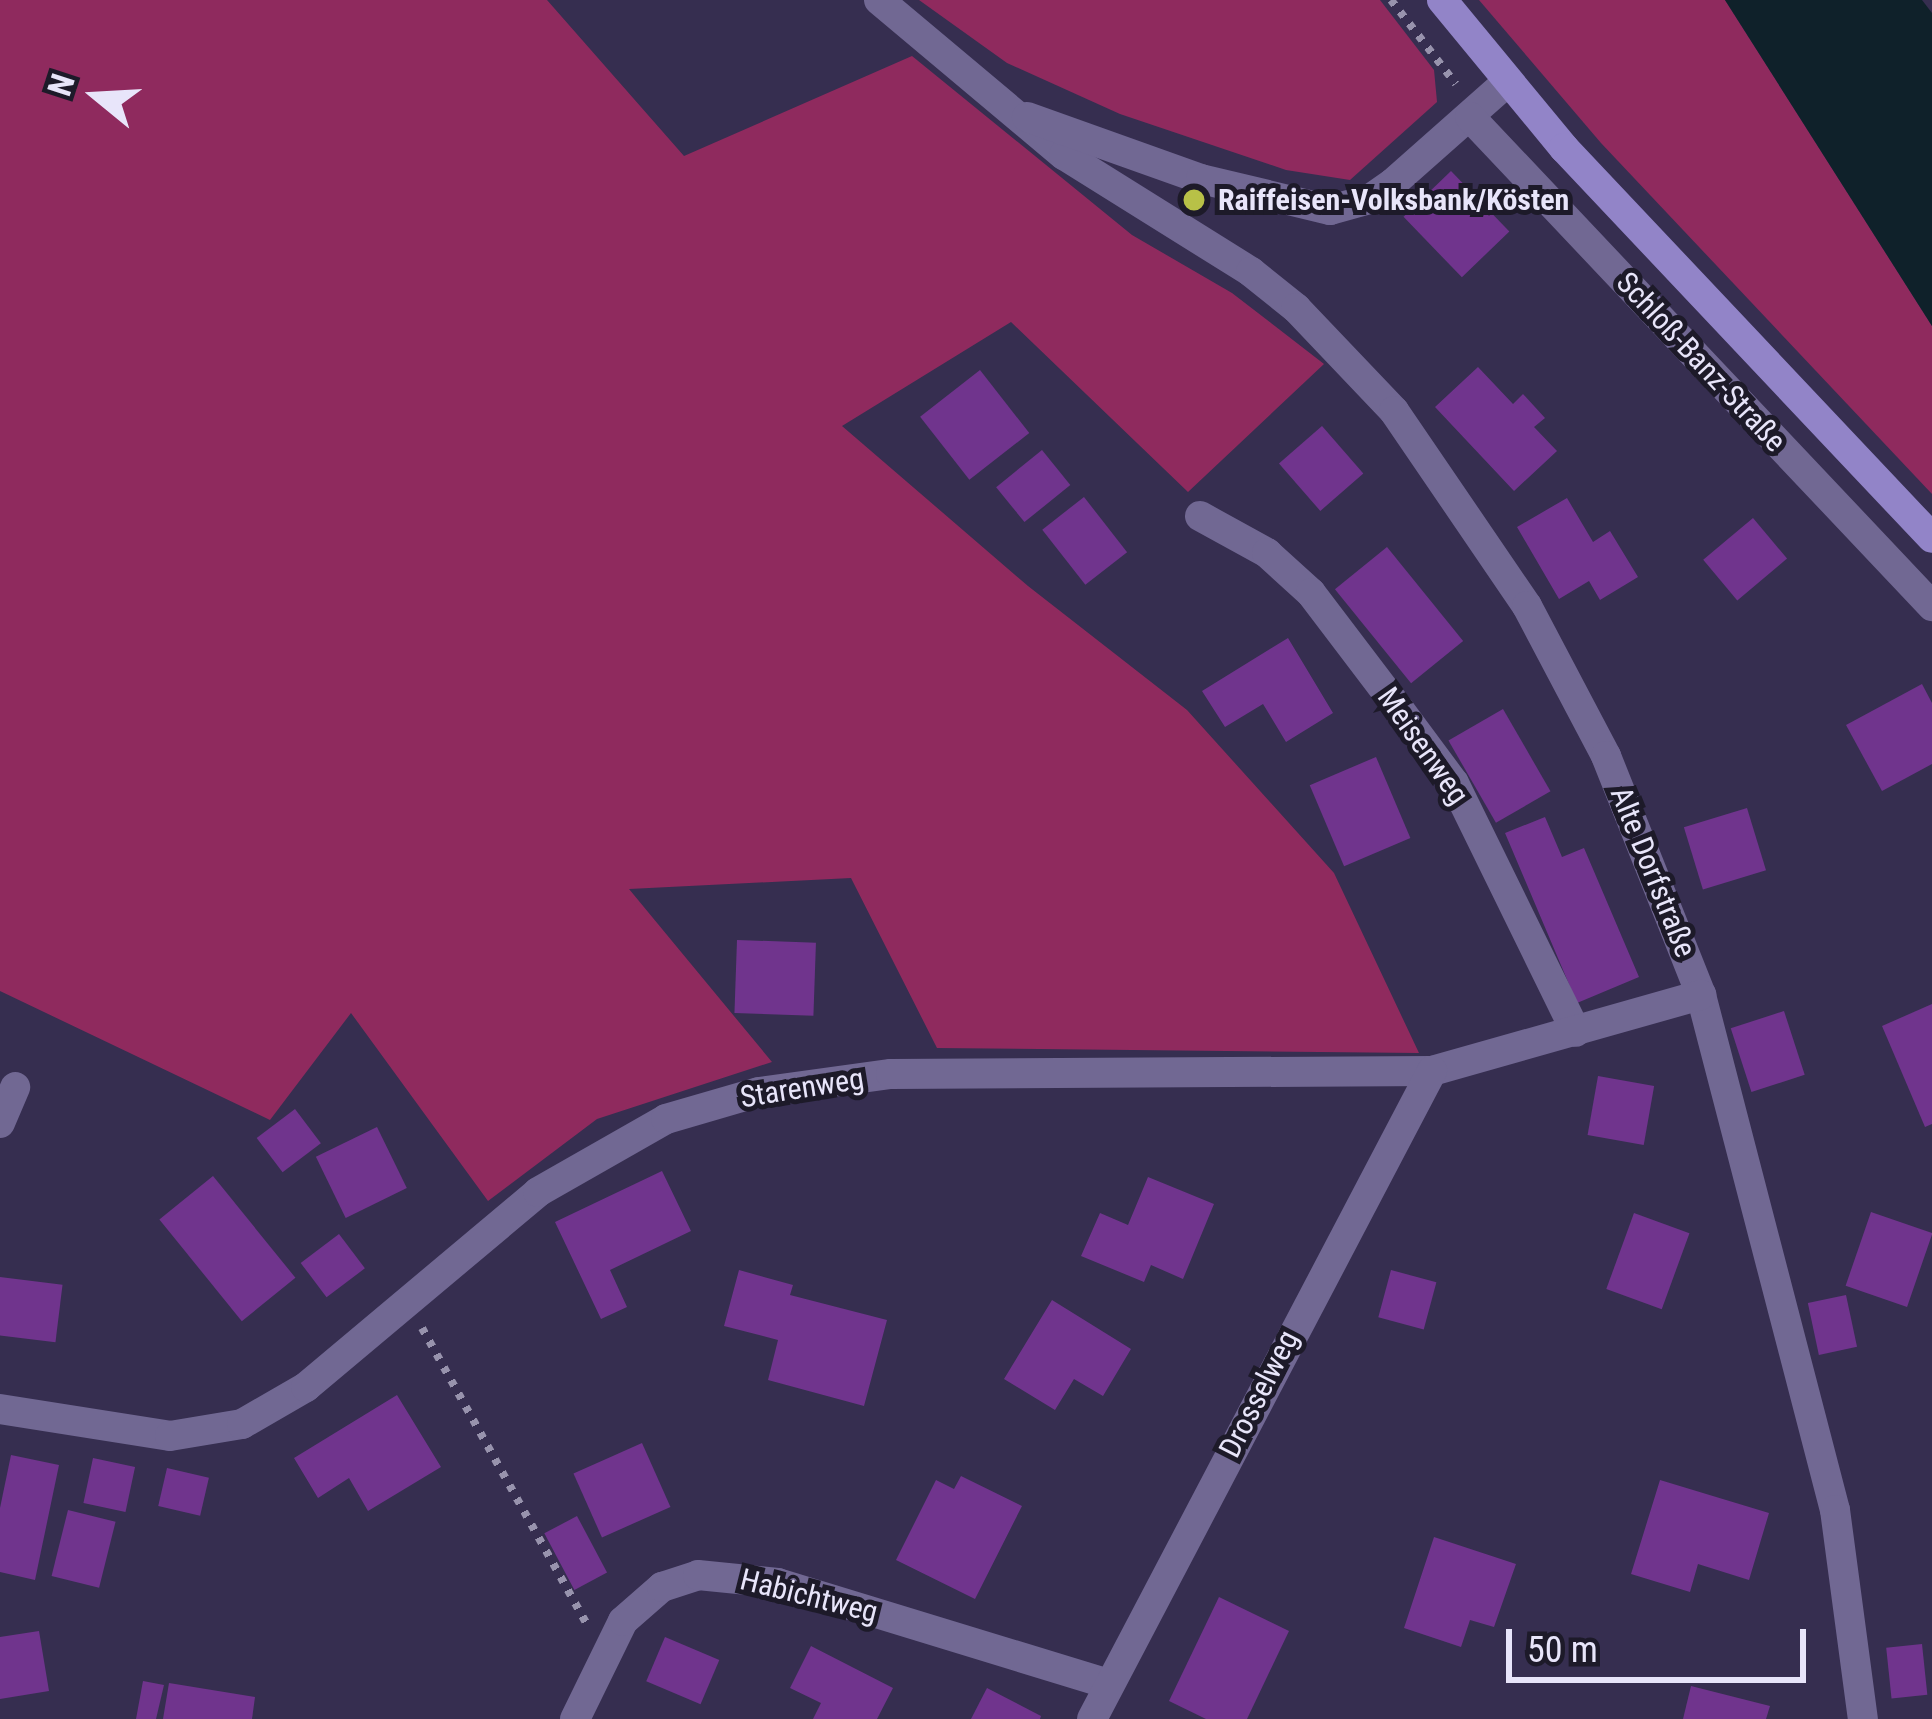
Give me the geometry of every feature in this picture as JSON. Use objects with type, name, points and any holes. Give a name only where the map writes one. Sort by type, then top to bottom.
[{"type":"street","name":"Alte Dorfstraße","points":[[879,0],[1003,108],[1126,199],[1251,272],[1296,308],[1394,411],[1527,606],[1606,756],[1700,995],[1835,1510],[1863,1719]]},
{"type":"street","points":[[1442,0],[1507,82],[1932,538]]},
{"type":"street","points":[[1003,108],[1201,179],[1330,210],[1370,199],[1507,82]]},
{"type":"street","name":"Schloß-Banz-Straße","points":[[1470,117],[1932,606]]},
{"type":"street","name":"Meisenweg","points":[[1200,516],[1267,553],[1311,593],[1454,783],[1576,1032]]},
{"type":"street","name":"Starenweg","points":[[0,1409],[119,1432],[212,1433],[242,1424],[306,1387],[538,1192],[666,1120],[759,1092],[891,1074],[1432,1071],[1700,995]]},
{"type":"street","name":"Drosselweg","points":[[1092,1719],[1432,1071]]},
{"type":"street","points":[[0,1123],[15,1087]]},
{"type":"street","name":"Habichtweg","points":[[574,1719],[623,1621],[662,1587],[698,1575],[736,1575],[1109,1684]]},
{"type":"path","points":[[1391,0],[1454,77],[1470,117]]},
{"type":"path","points":[[407,1300],[604,1655]]},
{"type":"shaded area","points":[[0,0],[547,0],[684,156],[912,56],[1132,235],[1232,293],[1324,364],[1188,492],[1011,322],[842,426],[1028,586],[1187,710],[1334,873],[1419,1053],[937,1048],[851,878],[629,889],[772,1062],[597,1119],[488,1201],[351,1013],[270,1120],[0,991]]},
{"type":"shaded area","points":[[919,0],[1380,0],[1434,70],[1437,102],[1350,180],[1286,170],[1120,114],[1007,63]]},
{"type":"shaded area","points":[[1479,0],[1725,0],[1932,326],[1932,494],[1601,143]]},
{"type":"water","points":[[1725,0],[1922,0],[1932,13],[1932,326]]},
{"type":"building","points":[[1451,171],[1509,231],[1462,277],[1404,217]]},
{"type":"building","points":[[1478,367],[1513,404],[1523,394],[1545,418],[1534,427],[1557,451],[1514,491],[1435,407]]},
{"type":"building","points":[[980,370],[1029,433],[969,480],[920,417]]},
{"type":"building","points":[[1322,426],[1363,474],[1320,511],[1279,463]]},
{"type":"building","points":[[1042,450],[1070,485],[1024,522],[996,487]]},
{"type":"building","points":[[1084,497],[1127,552],[1085,585],[1042,530]]},
{"type":"building","points":[[1567,498],[1593,542],[1610,531],[1638,577],[1600,600],[1589,581],[1559,599],[1517,527]]},
{"type":"building","points":[[1753,518],[1787,559],[1737,600],[1703,560]]},
{"type":"building","points":[[1387,547],[1463,641],[1411,683],[1335,589]]},
{"type":"building","points":[[1288,638],[1333,713],[1286,742],[1263,704],[1225,727],[1202,691]]},
{"type":"building","points":[[1922,684],[1932,703],[1932,764],[1882,791],[1846,725]]},
{"type":"building","points":[[1503,709],[1550,791],[1496,823],[1448,741]]},
{"type":"building","points":[[1376,757],[1410,838],[1344,866],[1310,785]]},
{"type":"building","points":[[1747,808],[1766,870],[1703,889],[1684,827]]},
{"type":"building","points":[[1545,817],[1562,857],[1584,848],[1639,977],[1577,1003],[1505,833]]},
{"type":"building","points":[[737,940],[816,943],[813,1016],[734,1013]]},
{"type":"building","points":[[1932,1004],[1932,1124],[1925,1127],[1882,1026]]},
{"type":"building","points":[[1784,1011],[1805,1075],[1751,1092],[1731,1028]]},
{"type":"building","points":[[1598,1076],[1654,1086],[1644,1145],[1588,1135]]},
{"type":"building","points":[[295,1109],[321,1143],[283,1172],[257,1138]]},
{"type":"building","points":[[377,1127],[407,1188],[346,1218],[316,1157]]},
{"type":"building","points":[[662,1171],[691,1231],[610,1270],[627,1307],[601,1319],[555,1222]]},
{"type":"building","points":[[213,1176],[295,1278],[242,1321],[159,1219]]},
{"type":"building","points":[[1148,1177],[1214,1204],[1183,1279],[1151,1265],[1144,1282],[1081,1256],[1100,1213],[1128,1225]]},
{"type":"building","points":[[1871,1212],[1932,1233],[1907,1307],[1846,1286]]},
{"type":"building","points":[[1634,1213],[1689,1233],[1662,1309],[1606,1289]]},
{"type":"building","points":[[339,1234],[365,1268],[327,1297],[301,1263]]},
{"type":"building","points":[[739,1270],[793,1285],[790,1295],[887,1320],[864,1406],[768,1380],[778,1340],[724,1326]]},
{"type":"building","points":[[1391,1270],[1436,1282],[1424,1329],[1378,1317]]},
{"type":"building","points":[[0,1277],[63,1285],[55,1342],[0,1335]]},
{"type":"building","points":[[1846,1295],[1857,1347],[1819,1355],[1808,1303]]},
{"type":"building","points":[[1052,1300],[1131,1349],[1103,1396],[1074,1379],[1055,1410],[1004,1379]]},
{"type":"building","points":[[397,1395],[441,1467],[368,1511],[349,1478],[318,1498],[294,1458]]},
{"type":"building","points":[[642,1443],[670,1507],[602,1537],[573,1474]]},
{"type":"building","points":[[11,1455],[59,1465],[35,1580],[0,1572],[0,1508]]},
{"type":"building","points":[[93,1458],[135,1467],[125,1512],[83,1503]]},
{"type":"building","points":[[167,1468],[209,1478],[200,1516],[158,1506]]},
{"type":"building","points":[[961,1476],[1022,1506],[975,1599],[896,1560],[936,1480],[954,1489]]},
{"type":"building","points":[[1660,1480],[1769,1513],[1749,1580],[1698,1564],[1690,1592],[1631,1574]]},
{"type":"building","points":[[68,1510],[116,1522],[99,1588],[52,1576]]},
{"type":"building","points":[[577,1516],[607,1573],[574,1590],[544,1533]]},
{"type":"building","points":[[1434,1537],[1516,1564],[1494,1627],[1470,1620],[1461,1647],[1404,1628]]},
{"type":"building","points":[[1219,1597],[1289,1631],[1247,1719],[1206,1719],[1169,1701]]},
{"type":"building","points":[[39,1631],[49,1691],[0,1699],[0,1637]]},
{"type":"building","points":[[665,1637],[719,1660],[701,1704],[646,1681]]},
{"type":"building","points":[[1922,1644],[1927,1695],[1892,1698],[1886,1648]]},
{"type":"building","points":[[811,1646],[893,1688],[877,1719],[813,1719],[821,1703],[790,1688]]},
{"type":"building","points":[[143,1681],[164,1685],[156,1719],[136,1719]]},
{"type":"building","points":[[169,1683],[255,1697],[252,1719],[163,1719]]},
{"type":"building","points":[[1691,1686],[1770,1706],[1766,1719],[1683,1719]]},
{"type":"building","points":[[987,1688],[1041,1716],[1040,1719],[971,1719]]},
{"type":"place","name":"Raiffeisen-Volksbank/Kösten","points":[[1194,200]]}]
